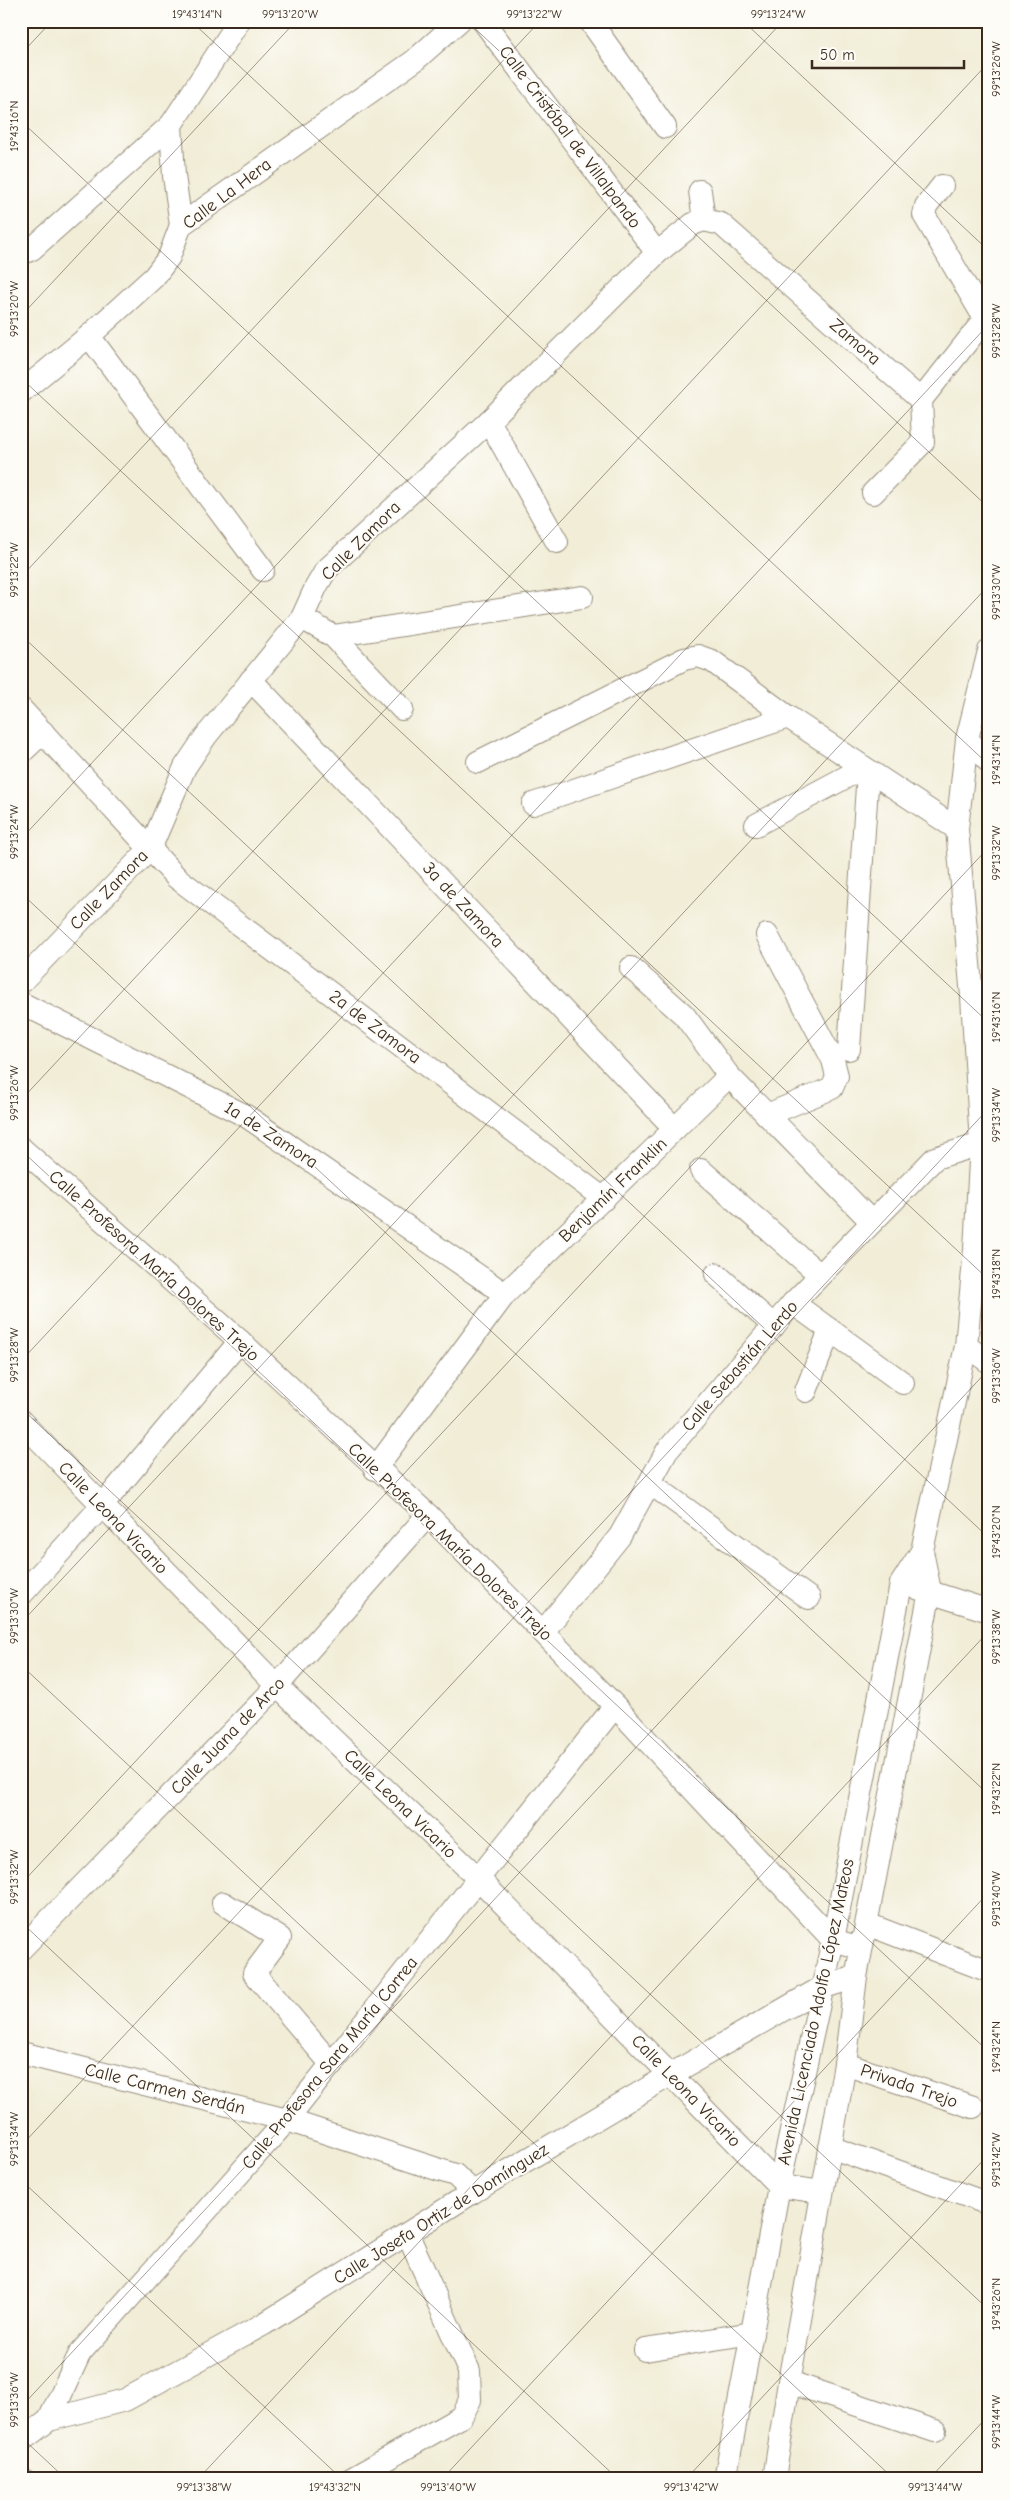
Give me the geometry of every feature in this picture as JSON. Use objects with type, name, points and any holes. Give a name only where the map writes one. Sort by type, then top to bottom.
[{"type":"street","points":[[21,254],[32,249],[171,125],[239,21]]},
{"type":"street","name":"Calle La Hera","points":[[21,392],[154,277],[169,257],[181,225],[414,61],[459,21]]},
{"type":"street","name":"Calle Cristóbal de Villalpando","points":[[483,21],[657,253]]},
{"type":"street","points":[[590,21],[664,127]]},
{"type":"street","points":[[171,125],[174,176],[181,225]]},
{"type":"street","points":[[873,493],[923,442],[921,400],[987,320],[924,215],[926,206],[942,186]]},
{"type":"street","points":[[700,191],[704,220]]},
{"type":"street","name":"Calle Zamora","points":[[21,982],[150,849],[185,768],[206,736],[302,618],[326,570],[488,421],[657,253],[693,224],[704,220]]},
{"type":"street","name":"Zamora","points":[[704,220],[721,224],[921,400]]},
{"type":"street","points":[[88,336],[263,570]]},
{"type":"street","points":[[488,421],[557,542]]},
{"type":"street","points":[[333,636],[582,597]]},
{"type":"street","points":[[302,618],[333,636],[402,709]]},
{"type":"street","name":"Avenida Licenciado Adolfo López Mateos","points":[[725,2479],[779,2186],[833,1940],[901,1584],[922,1551],[966,1346],[985,1145],[980,995],[957,829],[967,739],[989,651]]},
{"type":"street","points":[[478,762],[684,659],[698,656],[712,661],[788,717],[957,829]]},
{"type":"street","name":"3a de Zamora","points":[[251,680],[675,1129]]},
{"type":"street","name":"2a de Zamora","points":[[21,709],[178,878],[604,1199]]},
{"type":"street","points":[[533,804],[788,717]]},
{"type":"street","points":[[21,754],[43,732]]},
{"type":"street","points":[[967,739],[989,762]]},
{"type":"street","points":[[756,825],[866,770]]},
{"type":"street","points":[[849,1049],[866,770]]},
{"type":"street","points":[[767,935],[833,1060],[837,1076],[832,1088],[767,1115]]},
{"type":"street","points":[[631,968],[684,1015],[729,1076],[872,1222]]},
{"type":"street","name":"1a de Zamora","points":[[21,1003],[246,1116],[505,1294]]},
{"type":"street","name":"Benjamín Franklin","points":[[375,1469],[505,1294],[729,1076]]},
{"type":"street","name":"Calle Sebastián Lerdo","points":[[543,1632],[620,1536],[667,1451],[793,1303],[936,1158],[985,1145]]},
{"type":"street","name":"Calle Profesora María Dolores Trejo","points":[[21,1148],[240,1341],[375,1469],[428,1516],[615,1706],[833,1940]]},
{"type":"street","points":[[701,1170],[820,1275]]},
{"type":"street","points":[[716,1274],[774,1326]]},
{"type":"street","points":[[793,1303],[903,1383]]},
{"type":"street","points":[[806,1391],[830,1330]]},
{"type":"street","points":[[21,1595],[102,1507],[240,1341]]},
{"type":"street","points":[[966,1346],[989,1362]]},
{"type":"street","name":"Calle Leona Vicario","points":[[21,1421],[277,1686],[478,1878],[779,2186]]},
{"type":"street","points":[[650,1482],[809,1598]]},
{"type":"street","name":"Calle Juana de Arco","points":[[21,1949],[277,1686],[428,1516]]},
{"type":"street","name":"Avenida Licenciado Adolfo López Mateos","points":[[774,2479],[789,2382],[845,2064],[861,1948],[930,1591],[922,1551]]},
{"type":"street","points":[[901,1584],[930,1591],[989,1611]]},
{"type":"street","name":"Calle Profesora Sara María Correa","points":[[49,2420],[80,2354],[287,2120],[615,1706]]},
{"type":"street","points":[[223,1903],[280,1938],[254,1973],[332,2065]]},
{"type":"street","points":[[867,1924],[989,1971]]},
{"type":"street","points":[[833,1940],[861,1948]]},
{"type":"street","name":"Calle Josefa Ortiz de Domínguez","points":[[21,2440],[49,2420],[125,2400],[264,2324],[408,2235],[473,2192],[670,2075],[821,1988],[856,1977]]},
{"type":"street","name":"Calle Carmen Serdán","points":[[21,2053],[287,2120],[455,2175],[473,2192]]},
{"type":"street","name":"Privada Trejo","points":[[845,2064],[973,2107]]},
{"type":"street","points":[[830,2147],[989,2204]]},
{"type":"street","points":[[779,2186],[822,2192]]},
{"type":"street","points":[[351,2479],[460,2417],[470,2400],[470,2371],[408,2235]]},
{"type":"street","points":[[645,2350],[752,2333]]},
{"type":"street","points":[[789,2382],[935,2431]]}]
